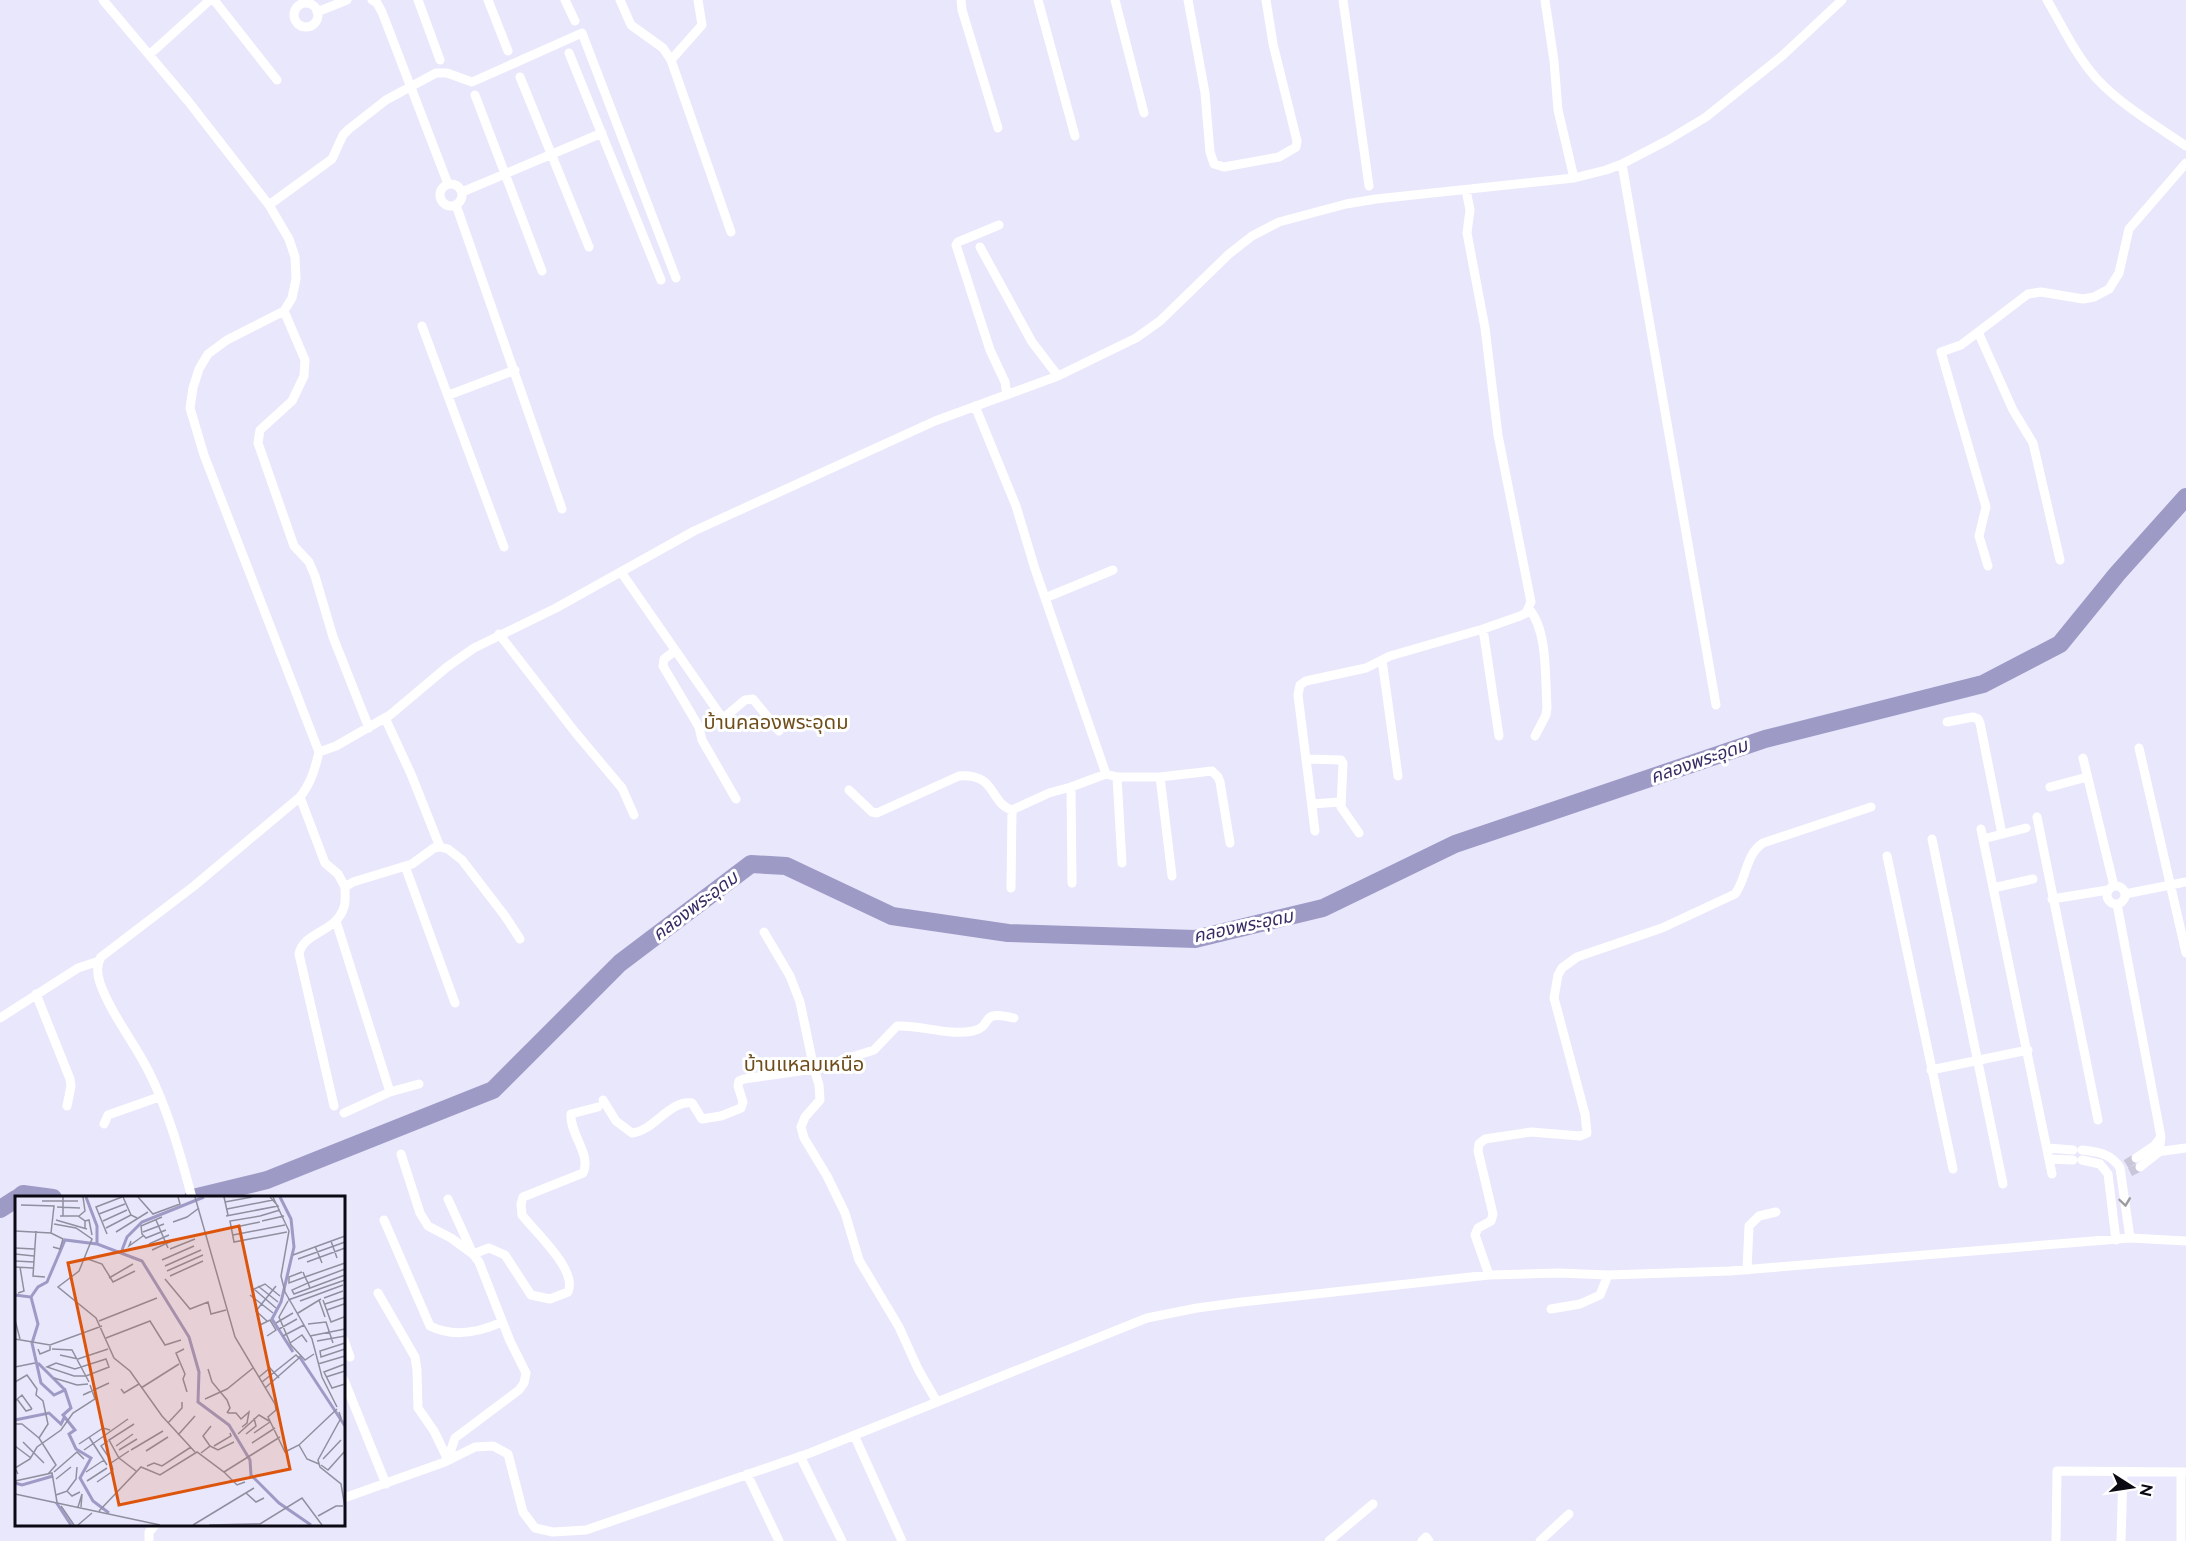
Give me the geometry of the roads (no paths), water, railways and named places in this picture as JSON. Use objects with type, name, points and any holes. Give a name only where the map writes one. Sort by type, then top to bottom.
[{"type":"street","points":[[0,1018],[78,968],[99,961],[194,886],[300,797],[311,781],[319,752],[204,454],[190,408],[199,369],[208,354],[227,340],[284,311],[292,298],[297,279],[295,257],[289,239],[269,205],[103,0]]},
{"type":"street","points":[[149,55],[212,0],[277,80]]},
{"type":"street","points":[[317,12],[346,0]]},
{"type":"street","points":[[372,0],[377,3],[382,12],[448,184]]},
{"type":"street","points":[[488,0],[508,51]]},
{"type":"street","points":[[565,0],[575,21]]},
{"type":"street","points":[[620,0],[631,25],[663,48],[670,60],[732,232]]},
{"type":"street","points":[[670,60],[702,25],[698,0]]},
{"type":"street","points":[[961,0],[962,10],[998,128]]},
{"type":"street","points":[[1038,0],[1075,136]]},
{"type":"street","points":[[1114,0],[1144,113]]},
{"type":"street","points":[[1188,0],[1205,93],[1210,152],[1214,164],[1224,167],[1279,157],[1296,147],[1297,141],[1278,67],[1266,0]]},
{"type":"street","points":[[1343,0],[1369,186]]},
{"type":"street","points":[[1545,0],[1558,110],[1574,178]]},
{"type":"street","points":[[319,752],[336,746],[385,718],[474,648],[556,608],[694,531],[935,421],[1058,376],[1136,338],[1160,321],[1229,254],[1252,236],[1279,222],[1346,204],[1574,178],[1622,164],[1706,117],[1782,56],[1842,0]]},
{"type":"street","points":[[2048,0],[2083,61],[2097,79],[2110,92],[2186,146]]},
{"type":"street","points":[[422,1],[440,60]]},
{"type":"street","points":[[299,2],[310,4],[317,12],[314,23],[303,26],[294,18],[299,2]]},
{"type":"street","points":[[269,205],[332,159],[349,129],[386,100],[411,85],[436,74],[447,73],[472,82],[582,33],[676,278]]},
{"type":"street","points":[[569,53],[661,280]]},
{"type":"street","points":[[520,77],[589,247]]},
{"type":"street","points":[[475,95],[542,271]]},
{"type":"street","points":[[462,192],[602,133]]},
{"type":"street","points":[[1988,566],[1979,537],[1986,507],[1941,352],[1961,345],[2028,294],[2041,292],[2083,299],[2094,297],[2109,289],[2119,273],[2129,229],[2186,163]]},
{"type":"street","points":[[1622,164],[1716,705]]},
{"type":"street","points":[[448,184],[455,184],[462,192],[461,199],[456,205],[445,205],[440,199],[442,188],[448,184]]},
{"type":"street","points":[[1315,831],[1298,695],[1300,685],[1306,681],[1366,668],[1390,656],[1520,616],[1529,609],[1531,602],[1498,435],[1485,328],[1467,233],[1470,210],[1467,190]]},
{"type":"street","points":[[456,205],[562,508]]},
{"type":"street","points":[[999,225],[958,242],[956,245],[990,350],[1005,382],[1007,395]]},
{"type":"street","points":[[980,247],[1032,342],[1058,376]]},
{"type":"street","points":[[284,311],[305,360],[304,376],[292,401],[260,430],[258,443],[294,546],[309,562],[315,576],[333,638],[369,728]]},
{"type":"street","points":[[422,326],[504,547]]},
{"type":"street","points":[[1978,332],[2013,410],[2033,443],[2060,560]]},
{"type":"street","points":[[449,395],[515,370]]},
{"type":"street","points":[[975,406],[1016,506],[1106,774]]},
{"type":"street","points":[[1045,598],[1113,570]]},
{"type":"street","points":[[621,572],[721,716],[726,716],[745,700],[753,699],[779,731]]},
{"type":"street","points":[[1529,609],[1537,618],[1543,649],[1547,707],[1546,715],[1535,736]]},
{"type":"street","points":[[1483,629],[1499,736]]},
{"type":"street","points":[[499,634],[622,788],[634,815]]},
{"type":"street","points":[[675,651],[664,659],[663,666],[736,799]]},
{"type":"street","points":[[1382,660],[1398,776]]},
{"type":"street","points":[[1947,722],[1973,717],[1980,723],[2002,834]]},
{"type":"street","points":[[385,718],[411,774],[440,847]]},
{"type":"street","points":[[2139,748],[2186,953]]},
{"type":"street","points":[[2083,758],[2111,888],[2108,900],[2117,904]]},
{"type":"street","points":[[1306,759],[1341,760],[1340,802],[1346,816],[1359,833]]},
{"type":"street","points":[[849,790],[872,812],[877,813],[959,776],[973,776],[985,781],[1004,808],[1012,810],[1049,793],[1106,774],[1117,777],[1160,777],[1206,771],[1215,773],[1220,782],[1230,843]]},
{"type":"street","points":[[1117,777],[1122,863]]},
{"type":"street","points":[[1160,777],[1172,876]]},
{"type":"street","points":[[2050,787],[2087,777]]},
{"type":"street","points":[[1071,787],[1072,884]]},
{"type":"street","points":[[300,797],[325,863],[338,874],[345,887],[344,906],[336,921],[325,931],[308,939],[299,954],[334,1106]]},
{"type":"street","points":[[1312,804],[1340,802]]},
{"type":"street","points":[[1489,1275],[1475,1235],[1478,1228],[1491,1221],[1494,1214],[1478,1151],[1479,1144],[1485,1139],[1531,1132],[1580,1136],[1587,1133],[1585,1114],[1554,998],[1558,975],[1562,968],[1577,957],[1662,928],[1735,894],[1751,854],[1763,843],[1871,807]]},
{"type":"street","points":[[1011,888],[1012,810]]},
{"type":"street","points":[[2037,817],[2098,1120]]},
{"type":"street","points":[[2026,828],[2002,834],[1982,834],[2052,1174]]},
{"type":"street","points":[[1932,839],[2004,1184]]},
{"type":"street","points":[[345,887],[352,882],[405,866],[440,847],[448,849],[462,860],[506,916],[520,939]]},
{"type":"street","points":[[1887,856],[1953,1169]]},
{"type":"street","points":[[405,866],[454,1003]]},
{"type":"street","points":[[1993,888],[2033,879]]},
{"type":"street","points":[[2125,894],[2186,882]]},
{"type":"street","points":[[2052,899],[2121,887],[2125,894],[2123,900],[2117,904]]},
{"type":"street","points":[[2117,904],[2161,1137],[2159,1152]]},
{"type":"street","points":[[336,921],[390,1092]]},
{"type":"street","points":[[764,932],[790,976],[800,1002],[819,1086],[820,1100],[805,1117],[801,1127],[804,1138],[845,1214],[859,1260],[899,1327],[918,1369],[937,1402]]},
{"type":"street","points":[[99,961],[100,982],[150,1073],[185,1168],[192,1196]]},
{"type":"street","points":[[36,994],[70,1079],[67,1106]]},
{"type":"street","points":[[473,1254],[489,1248],[506,1255],[531,1294],[550,1299],[568,1292],[571,1281],[566,1270],[522,1215],[521,1204],[524,1197],[583,1173],[585,1160],[572,1126],[572,1114],[600,1103],[616,1121],[632,1133],[643,1131],[677,1106],[687,1102],[692,1103],[702,1119],[709,1119],[736,1111],[743,1106],[738,1086],[744,1079],[814,1069],[874,1050],[897,1026],[972,1031],[982,1027],[988,1017],[995,1014],[1014,1018]]},
{"type":"street","points":[[1931,1070],[2028,1050]]},
{"type":"street","points":[[344,1113],[390,1092],[419,1084]]},
{"type":"street","points":[[105,1124],[108,1115],[159,1097]]},
{"type":"street","points":[[2159,1152],[2138,1162],[2161,1137]]},
{"type":"street","points":[[2048,1148],[2077,1155],[2100,1164],[2108,1178],[2116,1240]]},
{"type":"street","points":[[2148,1151],[2159,1152],[2186,1148]]},
{"type":"street","points":[[2050,1159],[2099,1152],[2111,1157],[2124,1170],[2130,1238]]},
{"type":"street","points":[[401,1154],[420,1213],[428,1226],[451,1238],[473,1254]]},
{"type":"street","points":[[2108,1178],[2124,1170]]},
{"type":"street","points":[[448,1199],[485,1275],[489,1291],[526,1377],[519,1390],[455,1438],[450,1453],[452,1459]]},
{"type":"street","points":[[1747,1270],[1749,1226],[1759,1216],[1776,1212]]},
{"type":"street","points":[[384,1220],[430,1326],[444,1331],[477,1332],[502,1322]]},
{"type":"street","points":[[345,1498],[452,1459],[475,1448],[493,1446],[508,1454],[523,1512],[535,1528],[553,1532],[586,1530],[800,1456],[1147,1318],[1197,1308],[1489,1275],[1559,1273],[1608,1275],[1747,1270],[2130,1238],[2186,1240]]},
{"type":"street","points":[[1551,1309],[1580,1304],[1600,1295],[1608,1275]]},
{"type":"street","points":[[378,1293],[415,1358],[418,1408],[452,1459]]},
{"type":"street","points":[[345,1343],[350,1357]]},
{"type":"street","points":[[345,1382],[386,1484]]},
{"type":"street","points":[[854,1435],[902,1541]]},
{"type":"street","points":[[800,1456],[842,1541]]},
{"type":"street","points":[[2056,1541],[2057,1471],[2184,1472],[2181,1541]]},
{"type":"street","points":[[2121,1541],[2123,1472]]},
{"type":"street","points":[[747,1474],[779,1541]]},
{"type":"street","points":[[1329,1541],[1373,1504]]},
{"type":"street","points":[[1540,1541],[1569,1514]]},
{"type":"street","points":[[149,1541],[149,1532],[154,1526]]},
{"type":"street","points":[[1422,1541],[1426,1537],[1429,1541]]},
{"type":"waterway","name":"คลองพระอุดม","points":[[201,1196],[267,1180],[493,1090],[620,963],[751,864],[786,866],[892,916],[1008,933],[1195,939],[1323,908],[1455,844],[1765,739],[1983,684],[2060,644],[2117,574],[2186,497]]},
{"type":"waterway","name":"คลองพระอุดม","points":[[20,1196],[23,1194],[38,1196]]},
{"type":"waterway","name":"คลองพระอุดม","points":[[0,1209],[15,1200]]},
{"type":"tunnel","points":[[2126,1164],[2136,1158]]},
{"type":"tunnel","points":[[2130,1172],[2140,1167]]},
{"type":"district","name":"บ้านคลองพระอุดม","points":[[776,722]]},
{"type":"district","name":"บ้านแหลมเหนือ","points":[[804,1064]]}]
